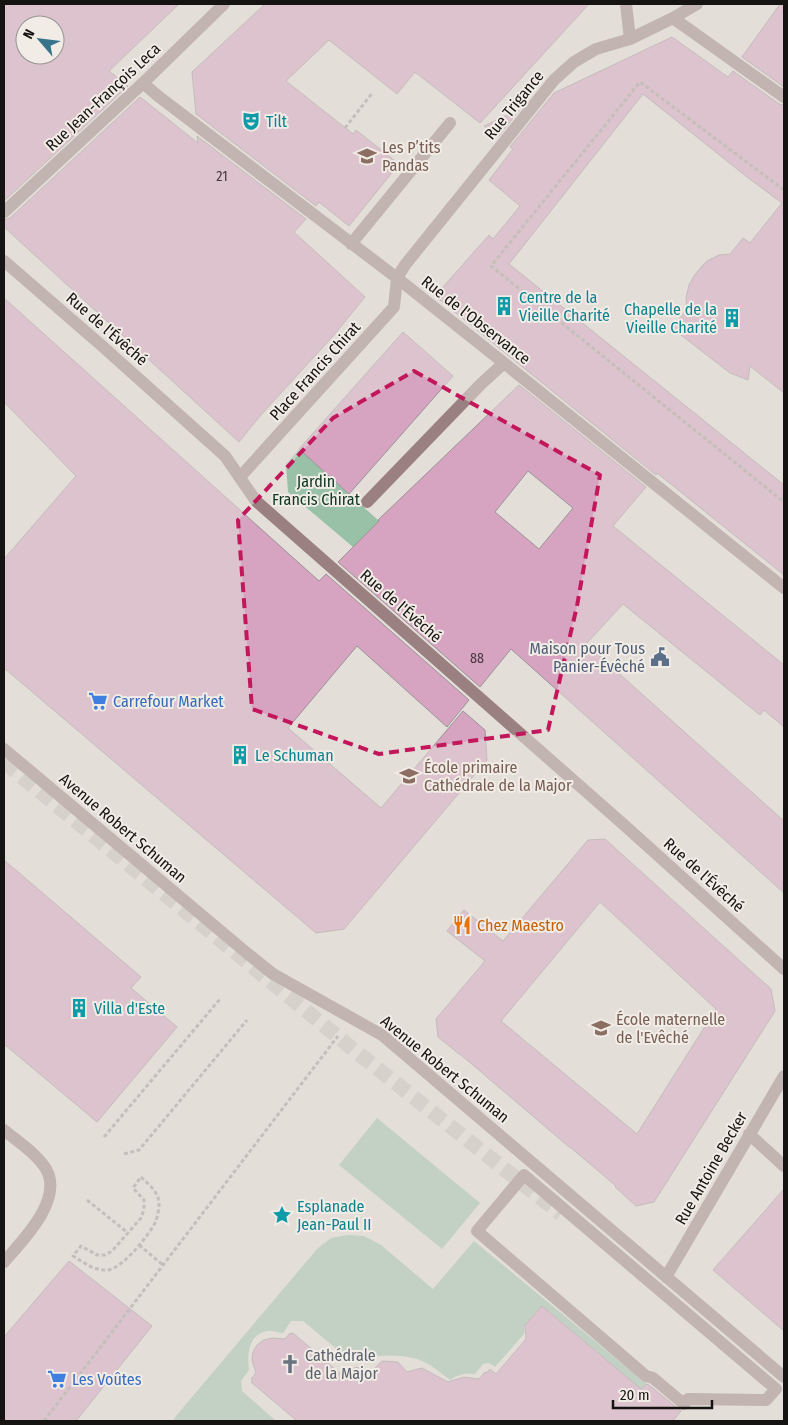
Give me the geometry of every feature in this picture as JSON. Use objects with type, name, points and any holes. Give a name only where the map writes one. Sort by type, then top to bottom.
[{"type":"street","name":"Rue Jean-François Leca","points":[[4,212],[143,83],[224,4]]},
{"type":"street","points":[[626,4],[630,39]]},
{"type":"street","name":"Rue Trigance","points":[[396,278],[554,80],[574,62],[596,49],[630,39],[697,4]]},
{"type":"street","points":[[673,18],[784,97]]},
{"type":"street","name":"Rue de l'Observance","points":[[143,83],[504,363],[784,588]]},
{"type":"street","points":[[351,244],[450,123]]},
{"type":"street","name":"Rue de l'Évêché","points":[[4,262],[101,344],[225,456],[256,501],[623,824],[784,969]]},
{"type":"street","name":"Place Francis Chirat","points":[[240,477],[394,307],[396,278]]},
{"type":"street","points":[[367,502],[504,363]]},
{"type":"street","name":"Avenue Robert Schuman","points":[[4,748],[273,974],[382,1035],[784,1377]]},
{"type":"street","name":"Rue Antoine Becker","points":[[666,1277],[784,1076]]},
{"type":"street","points":[[4,1130],[37,1157],[47,1171],[50,1181],[47,1201],[36,1224],[4,1262]]},
{"type":"street","points":[[749,1134],[784,1166]]},
{"type":"street","points":[[524,1175],[580,1223],[776,1389],[766,1400],[688,1399],[684,1404],[653,1378],[646,1376],[478,1230],[524,1175]]},
{"type":"path","points":[[784,190],[640,82],[492,266],[784,502]]},
{"type":"path","points":[[345,128],[373,92]]},
{"type":"path","points":[[104,1137],[220,999]]},
{"type":"path","points":[[124,1154],[139,1150],[247,1020]]},
{"type":"path","points":[[44,1421],[343,1030]]},
{"type":"path","points":[[141,1177],[157,1194],[159,1205],[156,1220],[149,1233],[139,1245],[121,1263],[110,1270],[94,1269],[73,1256],[81,1246],[98,1256],[105,1255],[112,1251],[141,1218],[144,1200],[133,1188],[141,1177]]},
{"type":"path","points":[[87,1200],[128,1233]]},
{"type":"path","points":[[139,1245],[163,1265]]},
{"type":"highlighted area","points":[[414,371],[600,475],[577,606],[548,730],[379,754],[252,709],[238,520],[333,418]]},
{"type":"green space","name":"Jardin Francis Chirat","points":[[299,449],[379,521],[353,547],[288,492],[286,464]]},
{"type":"green space","points":[[377,1118],[480,1203],[442,1249],[339,1165]]},
{"type":"green space","points":[[348,1235],[364,1236],[381,1245],[433,1289],[474,1241],[647,1384],[642,1390],[546,1309],[538,1310],[525,1325],[524,1334],[495,1367],[489,1363],[483,1364],[475,1374],[462,1374],[450,1380],[426,1363],[409,1357],[368,1357],[351,1361],[303,1321],[291,1321],[283,1333],[267,1331],[256,1336],[250,1346],[249,1370],[241,1381],[242,1391],[276,1421],[173,1421],[317,1249],[331,1238]]},
{"type":"building","points":[[4,4],[179,4],[109,71],[128,86],[4,201]]},
{"type":"building","points":[[265,4],[589,4],[480,123],[415,72],[397,94],[329,40],[286,81],[353,134],[356,130],[399,164],[349,226],[319,202],[316,206],[196,114],[192,72]]},
{"type":"building","points":[[780,4],[784,4],[784,87],[742,57]]},
{"type":"building","name":"Centre de la Vieille Charité","points":[[672,37],[728,77],[733,71],[779,104],[784,105],[784,393],[750,366],[748,380],[730,373],[672,328],[687,309],[686,298],[689,285],[702,266],[719,255],[730,254],[743,238],[750,243],[782,203],[643,94],[509,264],[784,485],[784,575],[657,473],[656,475],[435,296],[489,235],[493,239],[520,206],[489,180],[513,149],[510,147],[554,93]]},
{"type":"building","points":[[140,97],[198,143],[197,136],[306,219],[294,232],[365,297],[334,335],[260,416],[239,442],[4,227],[4,220],[10,218]]},
{"type":"building","points":[[520,109],[498,137],[484,126]]},
{"type":"building","points":[[4,298],[319,581],[326,574],[469,700],[447,727],[357,646],[288,728],[381,808],[463,711],[485,730],[487,760],[344,929],[316,933],[4,668],[4,559],[76,476],[4,402]]},
{"type":"building","points":[[403,332],[453,376],[349,494],[299,449]]},
{"type":"building","points":[[519,385],[646,487],[613,526],[784,665],[784,727],[764,710],[760,715],[623,604],[586,644],[784,821],[784,893],[511,649],[480,687],[338,562],[378,520]],"holes":[[[528,471],[573,508],[539,549],[495,512]]]},
{"type":"building","name":"École maternelle de l'Evêché","points":[[605,839],[771,989],[775,1011],[654,1202],[636,1206],[616,1186],[438,1037],[436,1019],[485,961],[447,931],[464,910],[503,941],[588,840]],"holes":[[[600,902],[716,1009],[637,1134],[501,1021]]]},
{"type":"building","name":"Villa d'Este","points":[[4,860],[141,977],[131,988],[177,1027],[97,1122],[4,1044]]},
{"type":"building","points":[[784,1189],[784,1331],[713,1270]]},
{"type":"building","name":"Les Voûtes","points":[[69,1261],[152,1326],[76,1421],[4,1421],[4,1337]]},
{"type":"building","name":"Cathédrale de la Major","points":[[542,1306],[641,1389],[646,1384],[649,1385],[681,1411],[673,1421],[297,1421],[251,1382],[256,1373],[252,1360],[253,1352],[257,1345],[264,1340],[272,1338],[285,1339],[290,1333],[293,1333],[342,1375],[356,1367],[371,1372],[382,1361],[398,1362],[407,1372],[422,1368],[448,1382],[464,1377],[479,1379],[490,1369],[496,1374],[526,1339],[525,1325]]},
{"type":"tunnel","points":[[4,762],[349,1046],[561,1214]]},
{"type":"place","name":"Tilt","points":[[251,121]]},
{"type":"place","name":"Les P’tits Pandas","points":[[367,156]]},
{"type":"place","name":"Centre de la Vieille Charité","points":[[504,306]]},
{"type":"place","name":"Chapelle de la Vieille Charité","points":[[732,318]]},
{"type":"place","name":"Maison pour Tous Panier-Évêché","points":[[660,657]]},
{"type":"place","name":"Carrefour Market","points":[[98,701]]},
{"type":"place","name":"Le Schuman","points":[[240,755]]},
{"type":"place","name":"École primaire Cathédrale de la Major","points":[[409,776]]},
{"type":"place","name":"Chez Maestro","points":[[462,925]]},
{"type":"place","name":"Villa d'Este","points":[[79,1008]]},
{"type":"place","name":"École maternelle de l'Evêché","points":[[601,1028]]},
{"type":"place","name":"Esplanade Jean-Paul II","points":[[282,1215]]},
{"type":"place","name":"Cathédrale de la Major","points":[[290,1364]]},
{"type":"place","name":"Les Voûtes","points":[[57,1379]]}]
